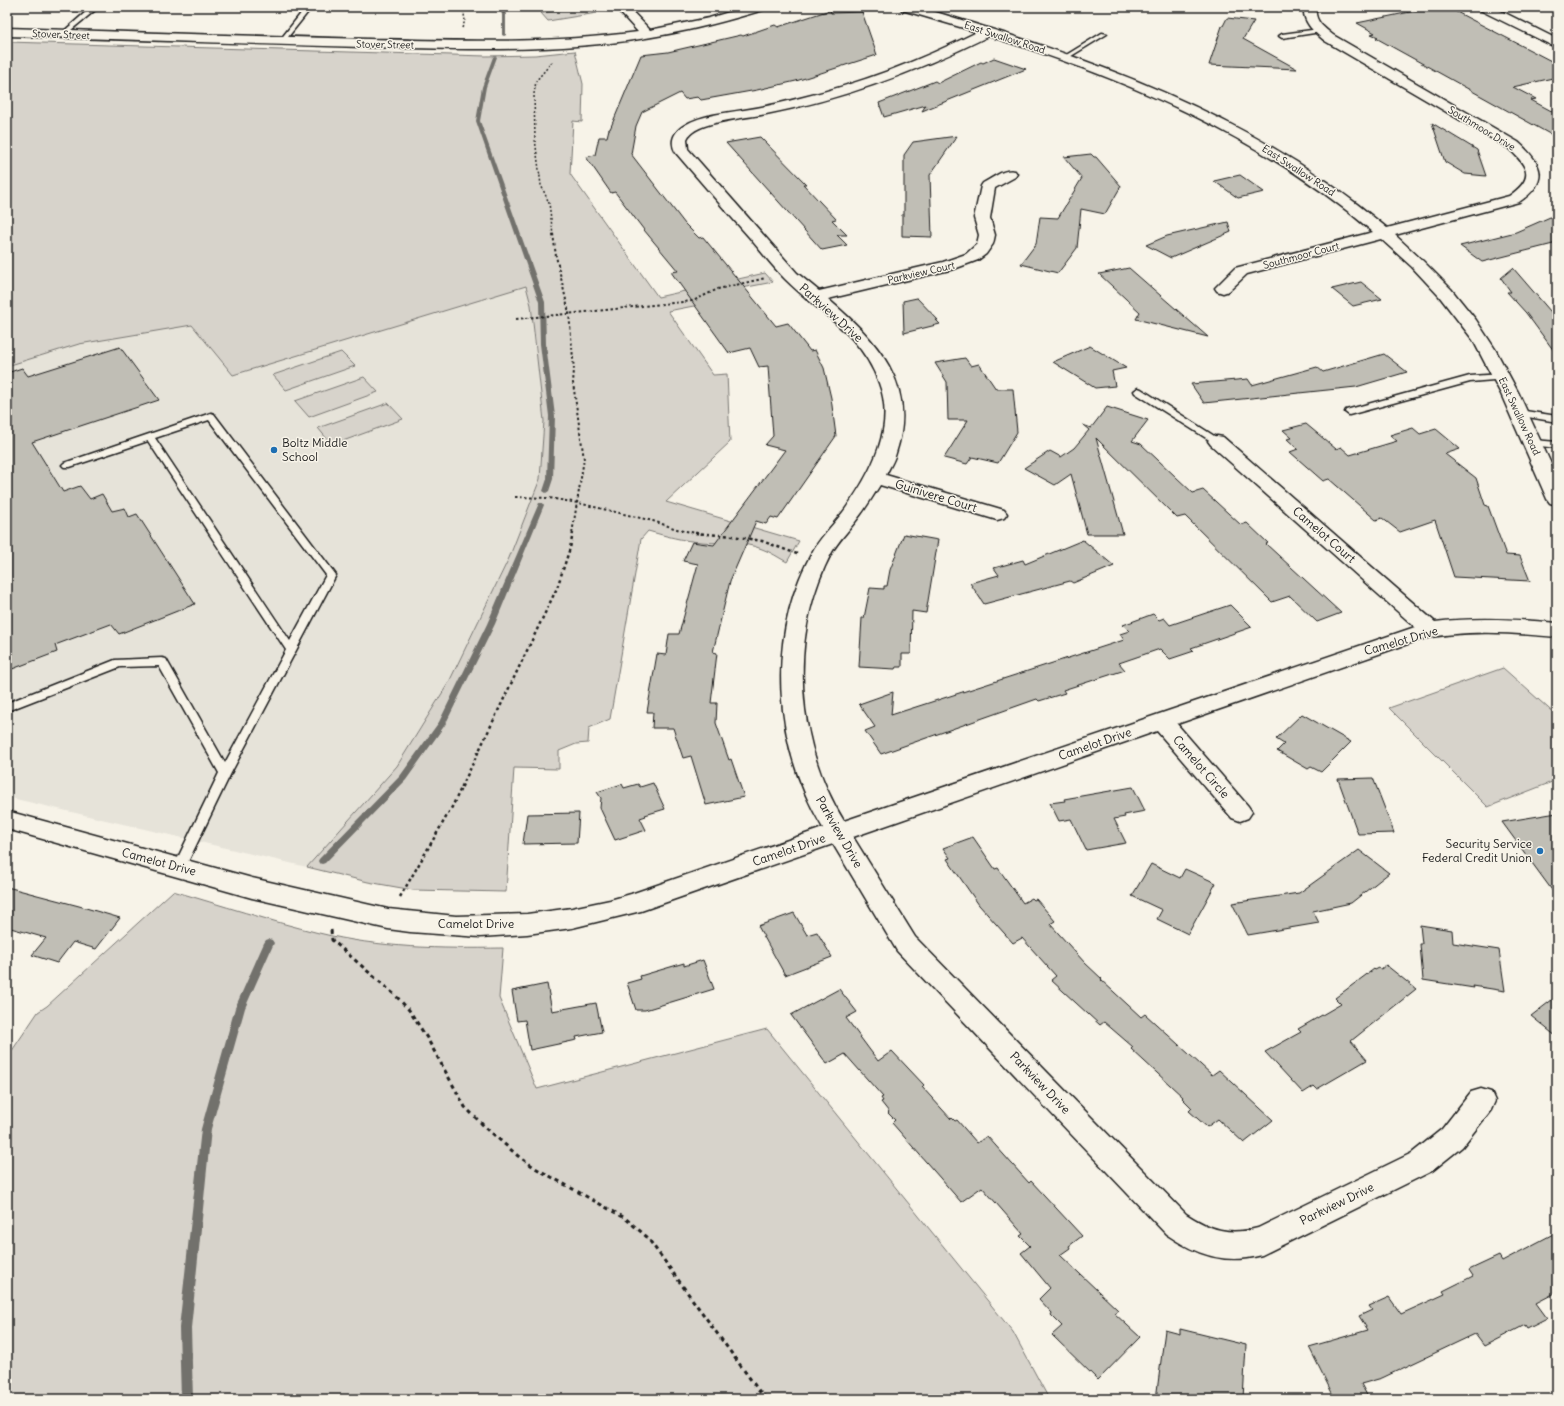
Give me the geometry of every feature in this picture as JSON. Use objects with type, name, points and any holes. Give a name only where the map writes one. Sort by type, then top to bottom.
[{"type":"street","points":[[621,7],[647,34]]},
{"type":"street","name":"Stover Street","points":[[7,32],[481,46],[565,44],[647,34],[715,20],[759,7]]},
{"type":"street","name":"East Swallow Road","points":[[906,7],[1066,57],[1151,90],[1236,132],[1278,156],[1336,194],[1384,233],[1424,272],[1453,303],[1481,341],[1503,378],[1534,443],[1557,499]]},
{"type":"street","name":"Southmoor Drive","points":[[1310,7],[1309,16],[1319,30],[1513,145],[1528,160],[1533,170],[1534,179],[1529,188],[1514,200],[1384,233]]},
{"type":"street","points":[[1484,7],[1557,44]]},
{"type":"street","name":"Parkview Drive","points":[[988,32],[890,76],[810,100],[705,122],[685,131],[680,137],[678,144],[681,150],[788,273],[851,327],[870,348],[889,385],[893,404],[893,426],[887,453],[875,478],[853,512],[824,549],[808,583],[798,619],[792,658],[791,678],[797,728],[804,758],[822,806],[906,944],[1176,1224],[1196,1238],[1226,1246],[1248,1245],[1262,1241],[1422,1162],[1452,1138],[1481,1101]]},
{"type":"street","name":"Parkview Court","points":[[815,297],[948,266],[972,257],[980,251],[985,244],[987,235],[982,218],[988,186],[1010,174]]},
{"type":"street","name":"Southmoor Court","points":[[1223,288],[1241,271],[1384,233]]},
{"type":"street","name":"Camelot Court","points":[[1217,441],[1431,630]]},
{"type":"street","name":"Guinivere Court","points":[[875,478],[997,514]]},
{"type":"street","name":"Camelot Drive","points":[[7,820],[252,888],[388,919],[453,926],[508,925],[571,918],[632,904],[1393,641],[1431,630],[1473,626],[1515,626],[1557,630]]},
{"type":"street","name":"Camelot Circle","points":[[1161,721],[1240,812]]},
{"type":"lane","points":[[52,7],[94,8]]},
{"type":"lane","points":[[282,41],[309,7]]},
{"type":"lane","points":[[65,33],[94,8]]},
{"type":"lane","points":[[1282,36],[1319,30]]},
{"type":"lane","points":[[1066,57],[1104,34]]},
{"type":"lane","points":[[1349,412],[1470,378],[1503,378]]},
{"type":"lane","points":[[1138,391],[1217,441]]},
{"type":"lane","points":[[1519,413],[1557,419]]},
{"type":"lane","points":[[67,465],[211,416],[331,575],[224,773],[179,868]]},
{"type":"lane","points":[[150,437],[291,650]]},
{"type":"lane","points":[[1534,443],[1557,445]]},
{"type":"lane","points":[[7,707],[119,663],[162,662],[224,773]]},
{"type":"path","points":[[388,919],[452,807],[557,588],[570,548],[584,459],[573,383],[573,356],[569,313],[556,256],[549,203],[541,185],[534,121],[536,81],[565,44]]},
{"type":"path","points":[[516,319],[693,301],[718,289],[788,273]]},
{"type":"path","points":[[515,497],[549,498],[578,503],[654,520],[680,530],[699,534],[733,536],[762,541],[818,562]]},
{"type":"path","points":[[339,909],[330,929],[332,940],[410,1010],[465,1106],[518,1156],[537,1169],[625,1218],[647,1237],[759,1391],[767,1399]]},
{"type":"shaded area","points":[[577,7],[591,7],[597,13],[548,21],[541,13]]},
{"type":"shaded area","name":"Boltz Middle School","points":[[7,42],[526,286],[531,305],[544,421],[540,479],[509,558],[449,682],[397,766],[307,867],[7,797]]},
{"type":"shaded area","points":[[7,42],[486,56],[535,55],[575,51],[583,84],[582,122],[573,121],[570,174],[658,297],[765,273],[773,282],[737,289],[704,304],[668,311],[713,375],[727,374],[730,442],[666,502],[799,541],[787,562],[772,553],[755,546],[732,543],[688,541],[648,531],[641,539],[610,719],[589,728],[588,743],[576,744],[559,751],[559,769],[514,768],[506,892],[413,890],[368,882],[307,867],[397,766],[449,682],[509,558],[540,479],[544,421],[531,305],[526,286],[233,375],[192,325],[79,344],[7,366]]},
{"type":"shaded area","points":[[341,352],[355,366],[286,390],[273,375]]},
{"type":"shaded area","points":[[364,377],[378,392],[309,417],[295,401]]},
{"type":"shaded area","points":[[388,403],[403,419],[332,445],[318,428]]},
{"type":"shaded area","points":[[1503,668],[1557,716],[1557,780],[1488,807],[1389,708]]},
{"type":"shaded area","points":[[173,891],[319,933],[364,942],[433,948],[503,948],[499,998],[537,1089],[767,1029],[1013,1332],[1049,1399],[7,1399],[7,1058],[38,1012],[47,1006]]},
{"type":"building","points":[[1434,7],[1447,7],[1557,64],[1557,77],[1513,87],[1536,99],[1531,100],[1557,114],[1557,138],[1376,38],[1378,37],[1371,34],[1375,33],[1357,23]]},
{"type":"building","points":[[830,10],[831,13],[862,12],[877,55],[796,81],[757,90],[701,100],[698,97],[685,99],[680,93],[642,112],[636,126],[631,154],[685,224],[699,238],[703,237],[776,326],[788,323],[810,351],[815,350],[824,368],[831,398],[836,436],[778,519],[771,517],[766,524],[756,521],[730,581],[713,652],[717,653],[711,703],[717,703],[716,723],[729,760],[731,759],[744,797],[706,805],[691,756],[683,758],[673,728],[652,728],[653,712],[647,712],[657,654],[666,655],[669,634],[679,634],[698,564],[683,561],[692,542],[714,545],[785,450],[765,445],[773,436],[768,366],[759,367],[750,348],[729,353],[671,272],[678,271],[615,192],[611,193],[586,157],[595,155],[599,137],[607,137],[609,129],[641,55],[668,52],[741,35],[743,36],[775,25],[778,27]]},
{"type":"building","points":[[1227,18],[1254,21],[1243,39],[1297,69],[1209,65],[1222,26]]},
{"type":"building","points":[[994,58],[1026,69],[922,111],[926,105],[884,117],[879,103],[935,81],[938,83],[981,62],[983,63]]},
{"type":"building","points":[[1432,123],[1477,150],[1486,176],[1465,174],[1445,162]]},
{"type":"building","points":[[957,136],[930,175],[932,237],[902,236],[902,215],[904,215],[904,155],[913,142]]},
{"type":"building","points":[[760,137],[806,184],[803,184],[836,219],[832,220],[847,235],[837,235],[847,245],[822,250],[726,143]]},
{"type":"building","points":[[1091,154],[1096,157],[1121,186],[1105,214],[1081,209],[1077,248],[1058,273],[1021,264],[1036,244],[1040,217],[1058,218],[1082,178],[1064,157]]},
{"type":"building","points":[[1240,175],[1264,192],[1238,198],[1214,181]]},
{"type":"building","points":[[1557,214],[1557,243],[1482,262],[1460,246],[1516,232]]},
{"type":"building","points":[[1228,222],[1231,232],[1171,258],[1146,245],[1167,236]]},
{"type":"building","points":[[1129,268],[1208,337],[1136,319],[1140,312],[1099,274]]},
{"type":"building","points":[[1513,268],[1557,319],[1557,355],[1526,313],[1507,292],[1511,292],[1501,278]]},
{"type":"building","points":[[1361,282],[1382,299],[1353,306],[1332,289]]},
{"type":"building","points":[[917,298],[940,324],[904,333],[903,301]]},
{"type":"building","points":[[1090,346],[1126,368],[1112,371],[1115,386],[1095,388],[1053,362]]},
{"type":"building","points":[[120,347],[159,400],[32,442],[63,492],[80,486],[90,499],[102,494],[112,511],[125,508],[129,517],[137,514],[195,604],[119,634],[111,624],[55,645],[57,652],[7,671],[7,373],[22,368],[28,376]]},
{"type":"building","points":[[1384,354],[1407,372],[1356,387],[1204,403],[1191,384],[1248,379],[1252,385],[1317,367],[1323,372]]},
{"type":"building","points":[[965,358],[971,366],[979,364],[996,389],[1013,389],[1017,432],[998,463],[972,457],[967,464],[944,458],[968,420],[948,420],[947,382],[935,363]]},
{"type":"building","points":[[1107,407],[1148,420],[1132,441],[1141,444],[1193,493],[1203,490],[1241,525],[1247,523],[1268,543],[1266,544],[1341,613],[1317,622],[1290,596],[1272,602],[1185,516],[1177,518],[1096,438],[1123,534],[1087,534],[1071,474],[1055,485],[1024,468],[1050,451],[1061,457],[1074,448],[1089,430],[1083,425],[1091,428]]},
{"type":"building","points":[[1306,424],[1336,449],[1341,447],[1350,455],[1397,441],[1390,435],[1413,428],[1420,434],[1436,429],[1460,449],[1445,454],[1476,478],[1485,505],[1488,506],[1506,555],[1520,556],[1530,581],[1454,577],[1435,520],[1400,532],[1382,518],[1376,520],[1329,479],[1323,481],[1290,452],[1298,449],[1287,439],[1292,438],[1283,430]]},
{"type":"building","points":[[904,534],[938,540],[926,613],[912,611],[911,654],[902,654],[902,667],[896,667],[895,669],[859,667],[862,618],[864,618],[870,588],[884,589],[884,586],[887,586],[890,570]]},
{"type":"building","points":[[1083,540],[1114,566],[1073,583],[1070,581],[984,604],[970,583],[999,575],[994,568],[1023,560],[1025,564]]},
{"type":"building","points":[[1230,605],[1252,627],[1191,648],[1194,651],[1170,659],[1160,649],[1119,663],[1125,670],[1063,690],[1065,693],[1039,701],[1037,699],[881,754],[865,731],[875,727],[859,704],[893,692],[891,715],[1124,640],[1120,634],[1129,631],[1123,625],[1153,614],[1159,620],[1164,618],[1170,625]]},
{"type":"building","points":[[1302,714],[1351,742],[1321,772],[1311,767],[1308,769],[1277,751],[1284,744],[1276,739]]},
{"type":"building","points":[[1373,778],[1394,833],[1358,834],[1338,779]]},
{"type":"building","points":[[653,783],[665,809],[640,818],[646,830],[615,840],[600,808],[601,798],[597,792],[622,784],[624,788],[638,784],[640,787]]},
{"type":"building","points":[[1133,787],[1145,811],[1124,815],[1125,817],[1114,819],[1126,843],[1086,850],[1071,819],[1059,821],[1050,803],[1065,801],[1064,799]]},
{"type":"building","points":[[579,813],[577,843],[523,844],[527,814]]},
{"type":"building","name":"Security Service Federal Credit Union","points":[[1557,813],[1557,897],[1502,822]]},
{"type":"building","points":[[973,837],[995,869],[998,868],[1023,903],[1032,898],[1034,900],[1036,899],[1055,921],[1050,924],[1085,963],[1102,979],[1101,980],[1141,1017],[1145,1014],[1212,1075],[1219,1070],[1273,1120],[1244,1143],[1218,1119],[1207,1127],[1189,1111],[1192,1108],[1182,1098],[1183,1097],[1131,1049],[1133,1047],[1104,1022],[1100,1025],[1051,980],[1056,976],[1022,938],[1013,943],[979,905],[947,859],[950,858],[943,848]]},
{"type":"building","points":[[1359,850],[1389,873],[1351,903],[1313,911],[1319,923],[1248,935],[1232,903],[1299,893]]},
{"type":"building","points":[[1151,864],[1180,878],[1185,869],[1216,883],[1188,934],[1157,919],[1162,910],[1132,896]]},
{"type":"building","points":[[7,887],[120,918],[96,949],[73,942],[57,963],[32,955],[46,938],[7,927]]},
{"type":"building","points":[[794,913],[807,935],[817,932],[832,957],[785,975],[758,926]]},
{"type":"building","points":[[1420,925],[1452,930],[1453,943],[1499,950],[1505,991],[1423,980]]},
{"type":"building","points":[[703,960],[714,989],[645,1010],[636,1010],[627,983],[641,979],[640,976],[684,963],[684,966]]},
{"type":"building","points":[[1386,965],[1416,989],[1351,1041],[1367,1060],[1317,1089],[1314,1086],[1303,1093],[1265,1052],[1301,1032],[1298,1029],[1341,1004],[1335,998],[1374,969],[1381,969]]},
{"type":"building","points":[[547,984],[552,1011],[596,1003],[602,1032],[576,1037],[577,1040],[530,1050],[525,1020],[517,1021],[512,991]]},
{"type":"building","points":[[839,989],[857,1012],[846,1018],[878,1061],[892,1051],[924,1085],[922,1087],[951,1119],[952,1118],[955,1121],[957,1120],[977,1143],[987,1136],[1029,1183],[1031,1181],[1082,1236],[1069,1246],[1070,1248],[1060,1255],[1118,1310],[1114,1313],[1140,1337],[1098,1380],[1052,1335],[1062,1326],[1051,1315],[1052,1313],[1039,1299],[1050,1288],[1021,1253],[1030,1246],[1020,1236],[1023,1234],[982,1187],[961,1202],[892,1123],[895,1120],[888,1113],[889,1112],[881,1102],[883,1101],[881,1098],[883,1097],[845,1054],[827,1064],[791,1015]]},
{"type":"building","points":[[1557,996],[1557,1037],[1531,1016]]},
{"type":"building","points":[[1557,1232],[1557,1292],[1536,1303],[1547,1318],[1527,1328],[1525,1325],[1484,1346],[1475,1334],[1382,1378],[1361,1384],[1369,1399],[1335,1399],[1309,1347],[1368,1330],[1359,1316],[1372,1310],[1369,1306],[1389,1297],[1401,1314],[1445,1294],[1443,1291],[1473,1276],[1469,1270],[1499,1256],[1502,1261]]},
{"type":"building","points":[[1180,1329],[1246,1345],[1243,1399],[1156,1399],[1165,1330],[1180,1334]]},
{"type":"waterway","points":[[502,7],[504,15],[504,35]]},
{"type":"waterway","points":[[495,57],[484,87],[478,121],[542,302],[543,344],[552,416],[550,479],[546,491]]},
{"type":"waterway","points":[[322,861],[403,778],[442,723],[491,624],[541,505]]},
{"type":"waterway","points":[[187,1399],[185,1328],[206,1129],[240,1008],[269,943]]},
{"type":"place","name":"Boltz Middle School","points":[[274,450]]},
{"type":"place","name":"Security Service Federal Credit Union","points":[[1540,851]]}]
